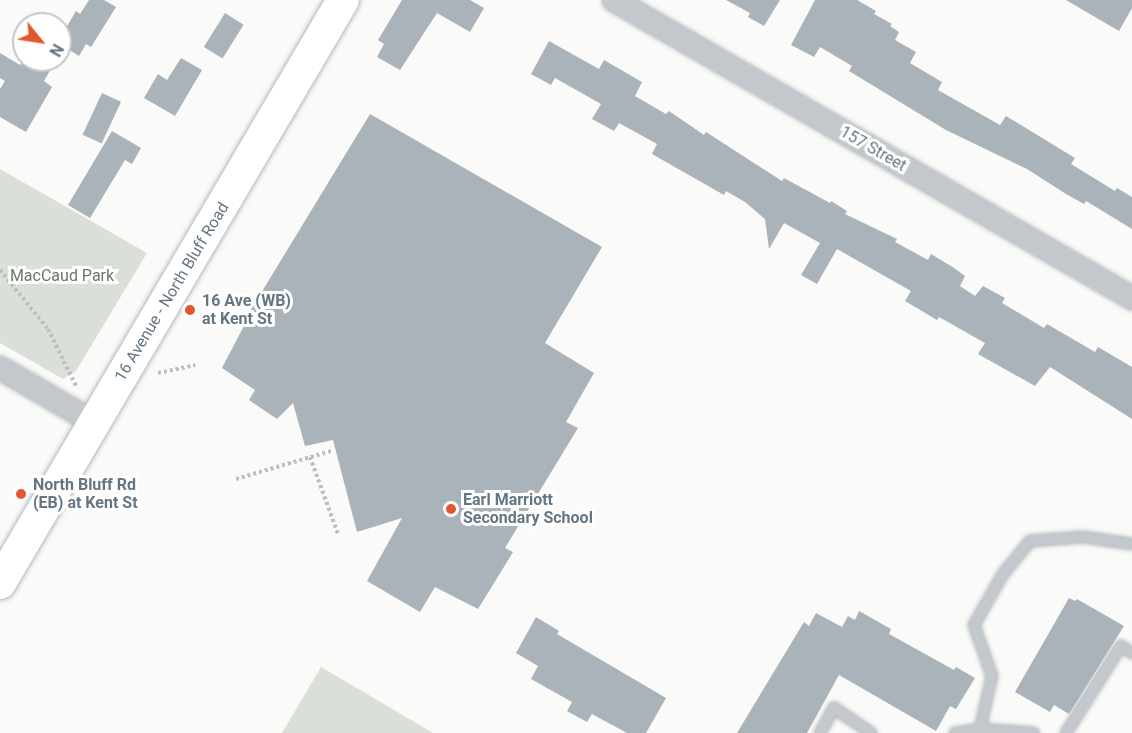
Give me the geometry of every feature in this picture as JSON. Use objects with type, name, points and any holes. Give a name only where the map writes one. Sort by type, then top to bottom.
[{"type":"main road","name":"16 Avenue - North Bluff Road","points":[[0,583],[343,0]]},
{"type":"street","name":"157 Street","points":[[614,0],[1132,298]]},
{"type":"street","points":[[0,368],[95,423]]},
{"type":"lane","points":[[980,729],[992,676],[974,625],[1003,574],[1030,541],[1083,537],[1132,544]]},
{"type":"lane","points":[[1066,733],[1121,646],[1132,653]]},
{"type":"lane","points":[[820,733],[834,708],[871,733]]},
{"type":"lane","points":[[955,733],[980,729],[1034,733]]},
{"type":"path","points":[[0,270],[48,329],[76,386]]},
{"type":"path","points":[[158,373],[195,365]]},
{"type":"path","points":[[236,479],[331,451]]},
{"type":"path","points":[[310,457],[338,534]]},
{"type":"green space","name":"MacCaud Park","points":[[0,169],[147,253],[76,371],[63,379],[0,343]]},
{"type":"green space","points":[[321,667],[433,733],[282,733]]},
{"type":"building","points":[[89,0],[104,0],[116,7],[91,47],[86,44],[79,56],[72,52],[72,18],[76,11],[80,14]]},
{"type":"building","points":[[402,0],[470,0],[484,8],[470,32],[437,13],[400,70],[377,57],[384,44],[378,40]]},
{"type":"building","points":[[726,0],[780,0],[764,26],[748,17],[750,13]]},
{"type":"building","points":[[815,0],[857,0],[876,11],[874,14],[892,24],[890,26],[899,32],[895,40],[916,52],[910,63],[942,82],[938,90],[1000,125],[1006,116],[1075,158],[1071,164],[1115,191],[1117,188],[1132,197],[1132,229],[1086,201],[1084,204],[1066,194],[1027,169],[946,130],[849,71],[852,66],[820,47],[814,57],[791,45]]},
{"type":"building","points":[[1066,0],[1132,0],[1132,8],[1119,31]]},
{"type":"building","points":[[225,13],[244,25],[222,59],[204,47]]},
{"type":"building","points":[[549,41],[599,69],[604,60],[642,82],[635,96],[666,114],[669,111],[704,135],[706,132],[782,181],[784,178],[830,203],[831,201],[847,211],[845,214],[897,239],[895,242],[928,260],[931,254],[965,276],[960,286],[975,296],[983,286],[1005,298],[1002,303],[1044,328],[1047,324],[1095,352],[1098,347],[1132,367],[1132,419],[1050,367],[1035,386],[978,354],[985,343],[939,317],[937,320],[905,301],[911,291],[837,249],[817,284],[801,275],[820,243],[784,223],[769,249],[765,219],[745,202],[726,191],[724,195],[652,154],[657,144],[619,123],[614,131],[592,119],[601,104],[555,78],[551,85],[531,74]]},
{"type":"building","points":[[0,53],[12,60],[12,72],[49,72],[44,81],[52,87],[26,132],[0,117],[0,89],[5,81],[0,78]]},
{"type":"building","points":[[181,58],[202,70],[175,116],[144,98],[158,74],[167,80]]},
{"type":"building","points":[[102,93],[121,102],[102,144],[83,135]]},
{"type":"building","points":[[370,114],[602,247],[545,343],[594,373],[566,422],[578,428],[505,548],[513,552],[478,609],[435,587],[420,612],[367,581],[402,518],[357,532],[333,440],[305,446],[293,403],[277,419],[249,400],[255,390],[222,368],[246,322],[244,321]]},
{"type":"building","points":[[112,131],[141,148],[132,164],[125,160],[90,218],[68,205]]},
{"type":"building","points":[[1069,598],[1075,601],[1077,599],[1124,626],[1069,714],[1054,705],[1050,712],[1015,692]]},
{"type":"building","points":[[859,611],[891,629],[889,634],[954,670],[956,667],[975,678],[956,709],[950,706],[936,731],[839,675],[807,733],[737,733],[804,622],[809,626],[816,613],[842,627],[848,616],[855,620]]},
{"type":"building","points":[[536,617],[559,631],[557,634],[666,698],[646,733],[627,733],[592,714],[587,722],[567,711],[572,702],[531,679],[538,666],[516,653]]},
{"type":"place","name":"16 Ave (WB) at Kent St","points":[[190,310]]},
{"type":"place","name":"North Bluff Rd (EB) at Kent St","points":[[21,494]]},
{"type":"place","name":"Earl Marriott Secondary School","points":[[451,509]]}]
